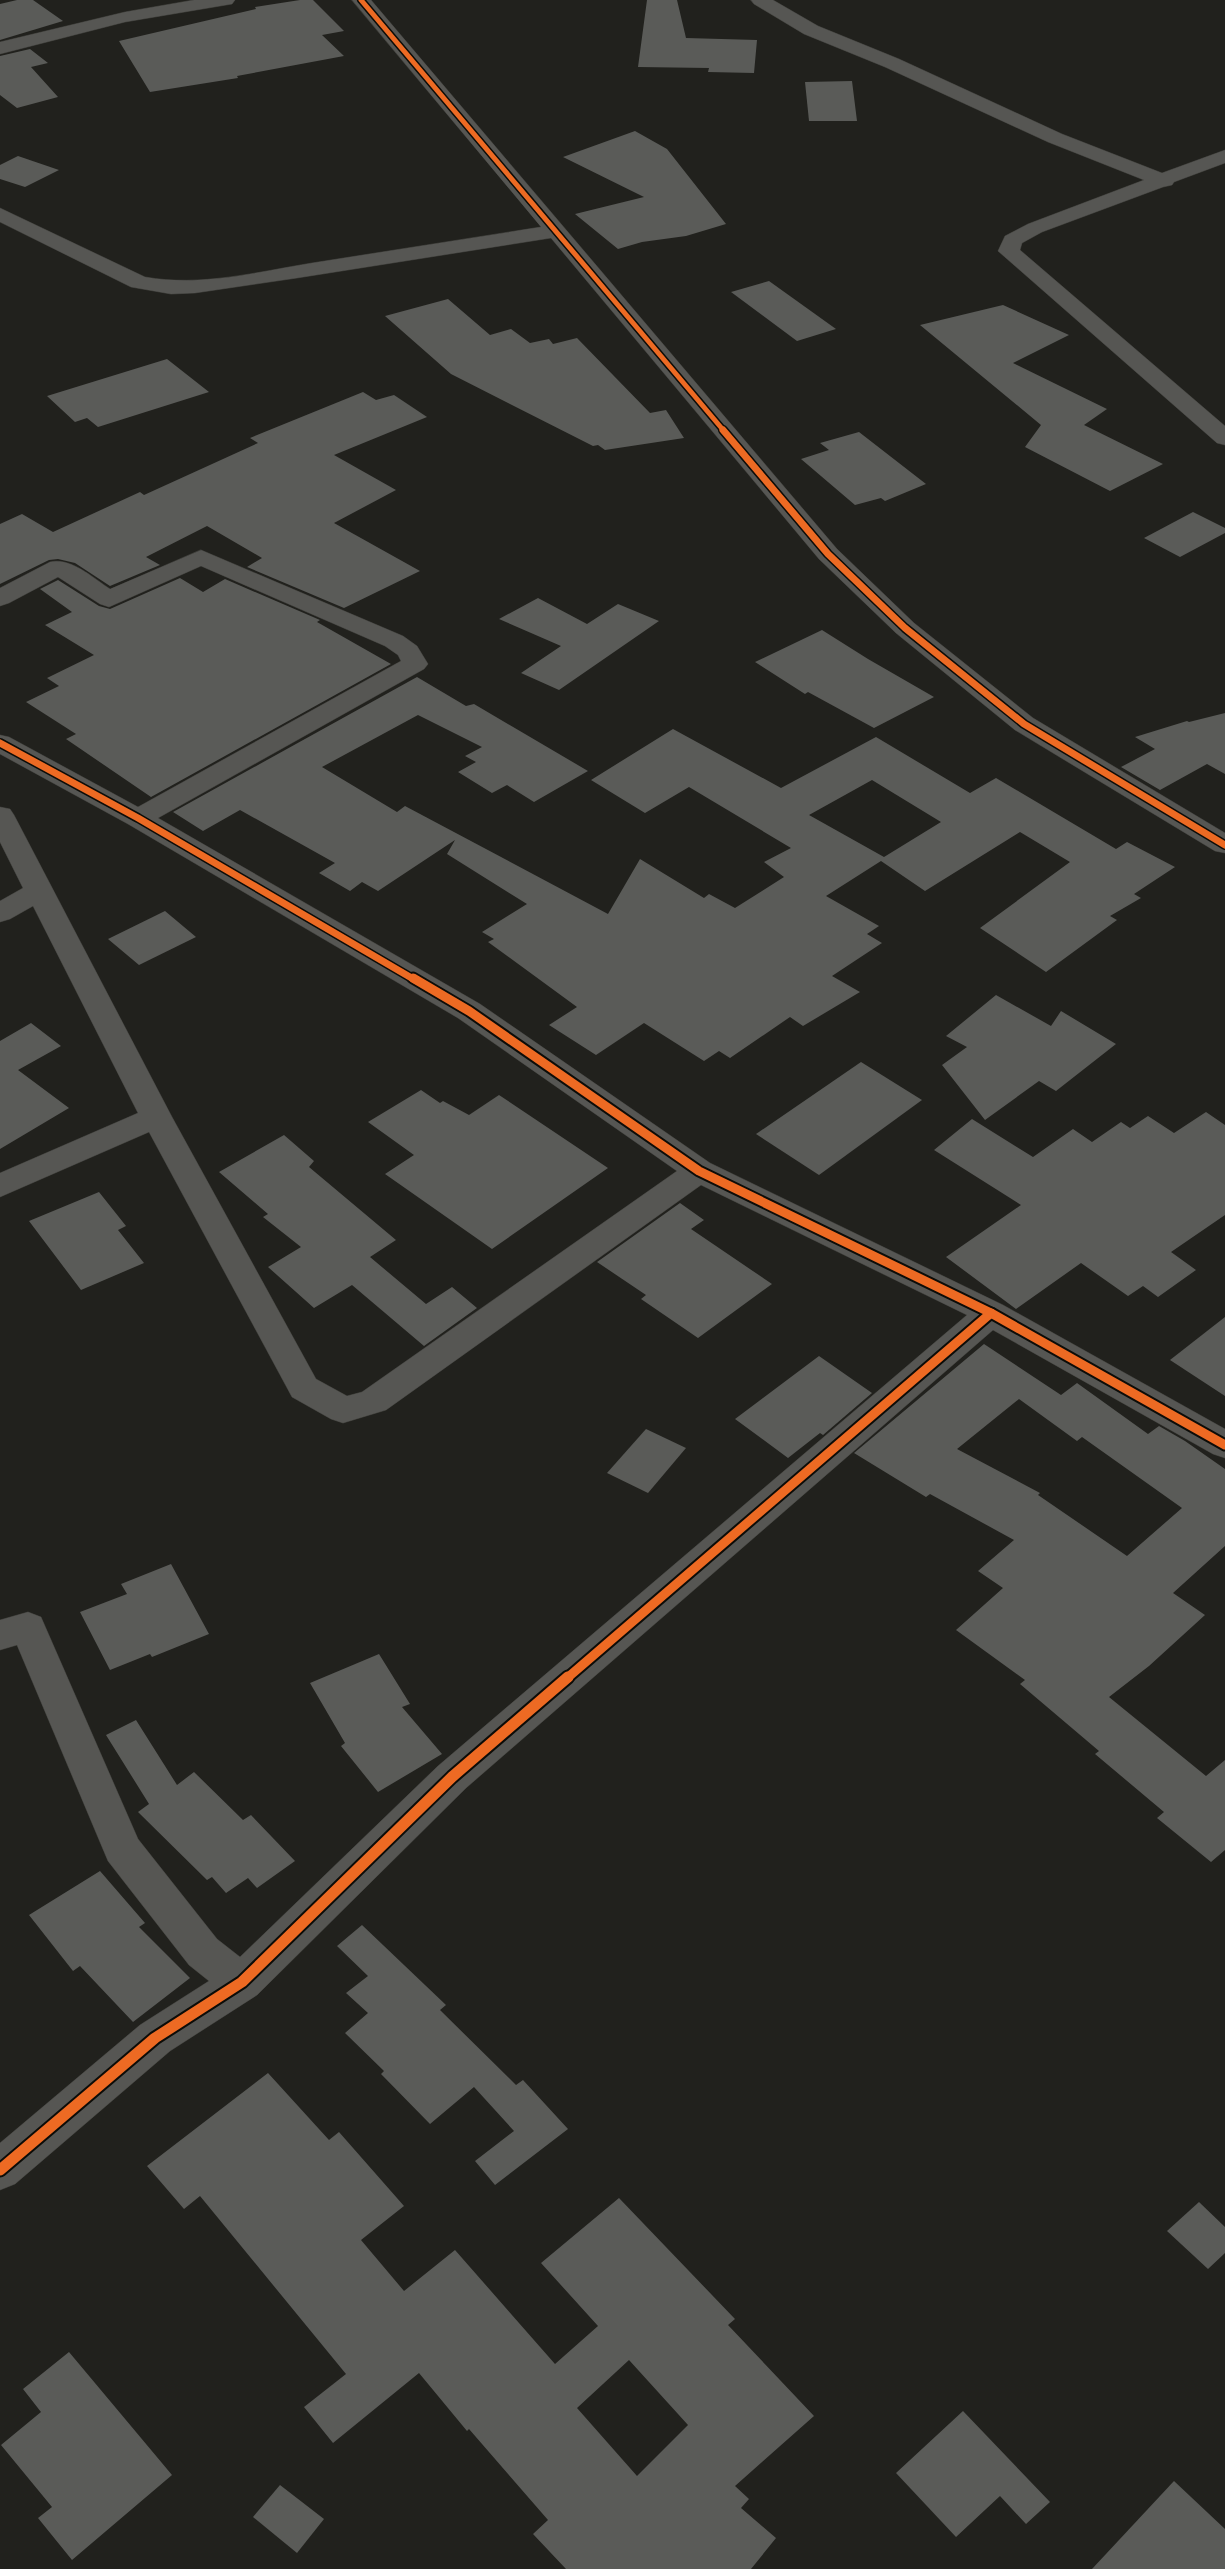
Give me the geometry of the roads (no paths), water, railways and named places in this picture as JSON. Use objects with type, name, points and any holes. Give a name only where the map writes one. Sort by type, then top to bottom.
[{"type":"street","points":[[0,48],[103,22],[226,0]]},
{"type":"street","points":[[361,0],[828,554],[905,627],[1024,724],[1225,845]]},
{"type":"street","points":[[760,0],[811,30],[892,63],[1055,138],[1164,181]]},
{"type":"street","points":[[84,7],[103,22]]},
{"type":"street","points":[[1220,426],[1009,251],[1012,240],[1035,228],[1225,156]]},
{"type":"street","points":[[0,214],[139,282],[171,288],[195,288],[556,231]]},
{"type":"street","points":[[0,598],[59,567],[109,599],[201,557],[394,641],[408,651],[415,664],[138,818]]},
{"type":"street","points":[[0,743],[138,818],[469,1011],[699,1171],[991,1313],[1225,1445]]},
{"type":"street","points":[[0,815],[156,1117],[304,1388],[343,1410],[374,1401],[699,1171]]},
{"type":"street","points":[[0,913],[39,891]]},
{"type":"street","points":[[0,1186],[156,1117]]},
{"type":"street","points":[[0,2170],[155,2037],[242,1982],[452,1777],[991,1313]]},
{"type":"street","points":[[0,1635],[28,1627],[122,1849],[203,1952],[242,1982]]}]
